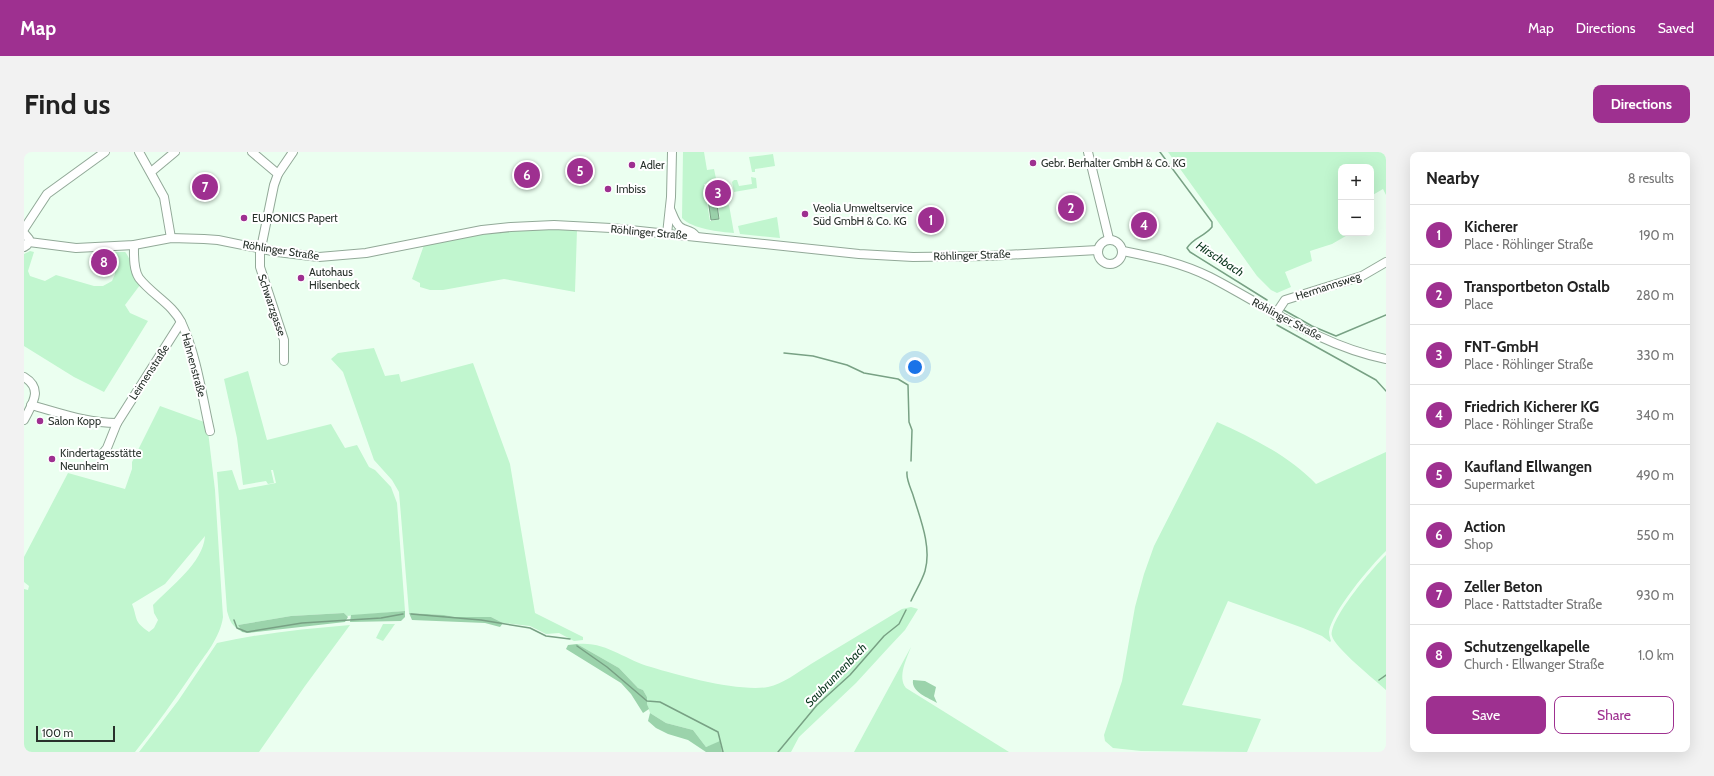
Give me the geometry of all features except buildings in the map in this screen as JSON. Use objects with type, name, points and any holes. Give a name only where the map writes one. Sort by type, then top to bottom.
[{"type":"street","points":[[24,229],[47,194],[105,152]]},
{"type":"street","points":[[139,152],[164,197],[170,238]]},
{"type":"street","points":[[151,172],[175,152]]},
{"type":"street","points":[[252,152],[278,174]]},
{"type":"street","name":"Schwarzgasse","points":[[284,361],[284,340],[260,267],[261,249],[274,185],[278,174],[293,152]]},
{"type":"street","points":[[667,234],[670,208],[672,152]]},
{"type":"street","points":[[1088,152],[1109,239]]},
{"type":"street","points":[[670,208],[676,223],[696,236]]},
{"type":"street","name":"Röhlinger Straße","points":[[26,245],[76,248],[134,245],[170,238],[204,239],[218,240],[309,257],[343,256],[475,232],[532,226],[585,226],[696,236],[859,254],[913,257],[987,256],[1098,250]]},
{"type":"street","points":[[24,233],[28,236],[26,245]]},
{"type":"street","points":[[1109,239],[1120,244],[1123,251],[1118,261],[1107,264],[1101,260],[1098,250],[1102,242],[1109,239]]},
{"type":"street","name":"Hahnenstraße","points":[[134,245],[134,263],[138,277],[172,308],[181,322],[198,374],[210,430]]},
{"type":"street","name":"Röhlinger Straße","points":[[1123,251],[1161,258],[1188,267],[1210,277],[1275,315],[1312,334],[1341,346],[1386,359]]},
{"type":"street","name":"Hermannsweg","points":[[1275,315],[1285,300],[1362,276],[1386,262]]},
{"type":"street","name":"Leimenstraße","points":[[103,453],[107,448],[117,423],[181,322]]},
{"type":"street","points":[[24,377],[31,381],[35,388],[35,396],[24,420]]},
{"type":"street","points":[[31,405],[82,420],[100,423],[117,423]]},
{"type":"shaded area","points":[[683,152],[704,152],[707,170],[714,169],[718,188],[712,190],[711,183],[704,184],[710,221],[720,219],[718,207],[729,205],[734,233],[714,231],[692,225],[682,218]]},
{"type":"shaded area","points":[[1168,152],[1386,152],[1386,195],[1383,189],[1374,194],[1374,164],[1338,164],[1338,236],[1346,236],[1332,244],[1310,251],[1312,261],[1285,272],[1291,287],[1277,293],[1271,290],[1257,276]]},
{"type":"shaded area","points":[[773,154],[775,166],[755,169],[755,172],[752,172],[749,157]]},
{"type":"shaded area","points":[[751,177],[756,178],[757,188],[734,192],[732,182],[734,180],[737,180],[739,186],[752,184]]},
{"type":"shaded area","points":[[716,198],[719,219],[711,220],[708,199]]},
{"type":"shaded area","points":[[777,217],[780,238],[740,234],[738,226]]},
{"type":"shaded area","points":[[540,229],[577,230],[575,292],[504,279],[443,290],[430,290],[420,287],[420,283],[412,279],[424,245],[491,233]]},
{"type":"shaded area","points":[[30,251],[34,252],[28,271],[30,276],[45,281],[56,275],[94,286],[103,286],[112,281],[115,274],[114,252],[125,252],[129,257],[140,285],[125,305],[130,313],[148,321],[104,392],[74,377],[24,346],[24,254]]},
{"type":"shaded area","points":[[374,348],[385,376],[399,374],[401,382],[473,363],[510,464],[535,613],[583,637],[583,640],[574,641],[559,633],[546,634],[530,626],[503,623],[491,617],[455,617],[409,613],[399,492],[392,480],[374,460],[343,372],[331,359],[338,353]]},
{"type":"shaded area","points":[[248,371],[267,440],[331,424],[345,448],[357,445],[369,467],[375,470],[391,487],[397,503],[405,611],[347,616],[344,613],[291,616],[238,625],[242,632],[232,623],[227,611],[217,472],[232,470],[239,490],[276,483],[273,470],[271,470],[274,483],[268,484],[266,481],[243,485],[237,438],[224,379]]},
{"type":"shaded area","points":[[160,406],[207,423],[215,490],[223,617],[219,632],[212,646],[180,692],[135,752],[24,752],[24,589],[28,590],[29,586],[24,582],[24,557],[68,473],[125,489],[132,469],[132,462]],"holes":[[[205,536],[199,556],[185,574],[153,605],[154,613],[158,620],[154,628],[149,632],[138,622],[132,604],[165,584]]]},
{"type":"shaded area","points":[[1217,422],[1270,448],[1294,465],[1316,484],[1386,452],[1386,551],[1362,578],[1337,613],[1331,624],[1329,632],[1330,642],[1322,636],[1303,628],[1228,601],[1182,705],[1261,719],[1247,752],[1141,751],[1113,748],[1105,741],[1104,735],[1122,681],[1135,607],[1144,574],[1154,546]]},
{"type":"shaded area","points":[[1386,555],[1386,690],[1347,656],[1334,641],[1332,636],[1337,618],[1344,606],[1362,582]]},
{"type":"shaded area","points":[[911,607],[918,609],[905,630],[856,683],[799,737],[791,752],[722,752],[720,742],[706,747],[693,730],[666,723],[650,713],[647,704],[647,697],[643,690],[638,688],[619,668],[577,644],[597,645],[642,664],[693,679],[742,687],[768,687],[790,677],[902,609]]},
{"type":"shaded area","points":[[405,611],[405,617],[401,621],[350,622],[351,615]]},
{"type":"shaded area","points":[[344,613],[348,617],[345,622],[248,633],[242,632],[238,625],[291,616]]},
{"type":"shaded area","points":[[409,613],[455,617],[491,617],[503,623],[500,627],[485,623],[412,620]]},
{"type":"shaded area","points":[[383,624],[395,624],[383,641],[376,638]]},
{"type":"shaded area","points":[[350,625],[259,752],[139,752],[178,701],[217,643],[267,634]]},
{"type":"shaded area","points":[[577,644],[619,668],[638,688],[643,690],[647,697],[649,709],[643,713],[631,694],[621,683],[566,649],[568,645]]},
{"type":"shaded area","points":[[911,647],[905,662],[902,678],[903,684],[906,688],[1009,752],[854,752]]},
{"type":"shaded area","points":[[913,680],[925,681],[936,687],[934,696],[937,703],[925,697],[918,691],[913,684]]},
{"type":"shaded area","points":[[650,713],[666,723],[693,730],[706,747],[720,741],[722,752],[706,752],[688,740],[668,734],[656,728],[648,721]]},
{"type":"waterway","name":"Hirschbach","points":[[1160,152],[1212,222],[1212,227],[1206,233],[1193,241],[1187,248],[1190,252],[1267,300]]},
{"type":"waterway","name":"Hirschbach","points":[[1282,309],[1312,326],[1336,336],[1386,315]]},
{"type":"waterway","points":[[1277,325],[1376,380],[1386,391]]},
{"type":"waterway","name":"Saubrunnenbach","points":[[784,353],[813,356],[847,365],[864,373],[898,379],[908,385],[909,422],[912,430],[911,461]]},
{"type":"waterway","name":"Saubrunnenbach","points":[[907,472],[908,481],[919,513],[927,552],[925,571],[911,601]]},
{"type":"waterway","name":"Saubrunnenbach","points":[[778,752],[817,705],[850,675],[884,636],[899,624],[906,610]]},
{"type":"waterway","points":[[234,620],[237,628],[247,632],[302,623],[381,618],[403,614]]},
{"type":"waterway","points":[[411,614],[481,620],[530,628],[546,636],[570,639]]},
{"type":"waterway","points":[[577,646],[607,667],[647,701],[660,702],[718,732],[723,752]]},
{"type":"waterway","points":[[1379,680],[1386,675]]},
{"type":"place","name":"Gebr. Berhalter GmbH & Co. KG","points":[[1033,163]]},
{"type":"place","name":"Adler","points":[[632,165]]},
{"type":"place","name":"Kaufland Ellwangen","points":[[580,171]]},
{"type":"place","name":"Action","points":[[527,175]]},
{"type":"place","name":"Zeller Beton","points":[[205,187]]},
{"type":"place","name":"Imbiss","points":[[608,189]]},
{"type":"place","name":"FNT-GmbH","points":[[718,193]]},
{"type":"place","name":"Transportbeton Ostalb","points":[[1071,208]]},
{"type":"place","name":"Veolia Umweltservice Süd GmbH & Co. KG","points":[[805,214]]},
{"type":"place","name":"EURONICS Papert","points":[[244,218]]},
{"type":"place","name":"Kicherer","points":[[931,220]]},
{"type":"place","name":"Friedrich Kicherer KG","points":[[1144,225]]},
{"type":"place","name":"Schutzengelkapelle","points":[[104,262]]},
{"type":"place","name":"Autohaus Hilsenbeck","points":[[301,278]]},
{"type":"place","name":"Salon Kopp","points":[[40,421]]},
{"type":"place","name":"Kindertagesstätte Neunheim","points":[[52,459]]}]
